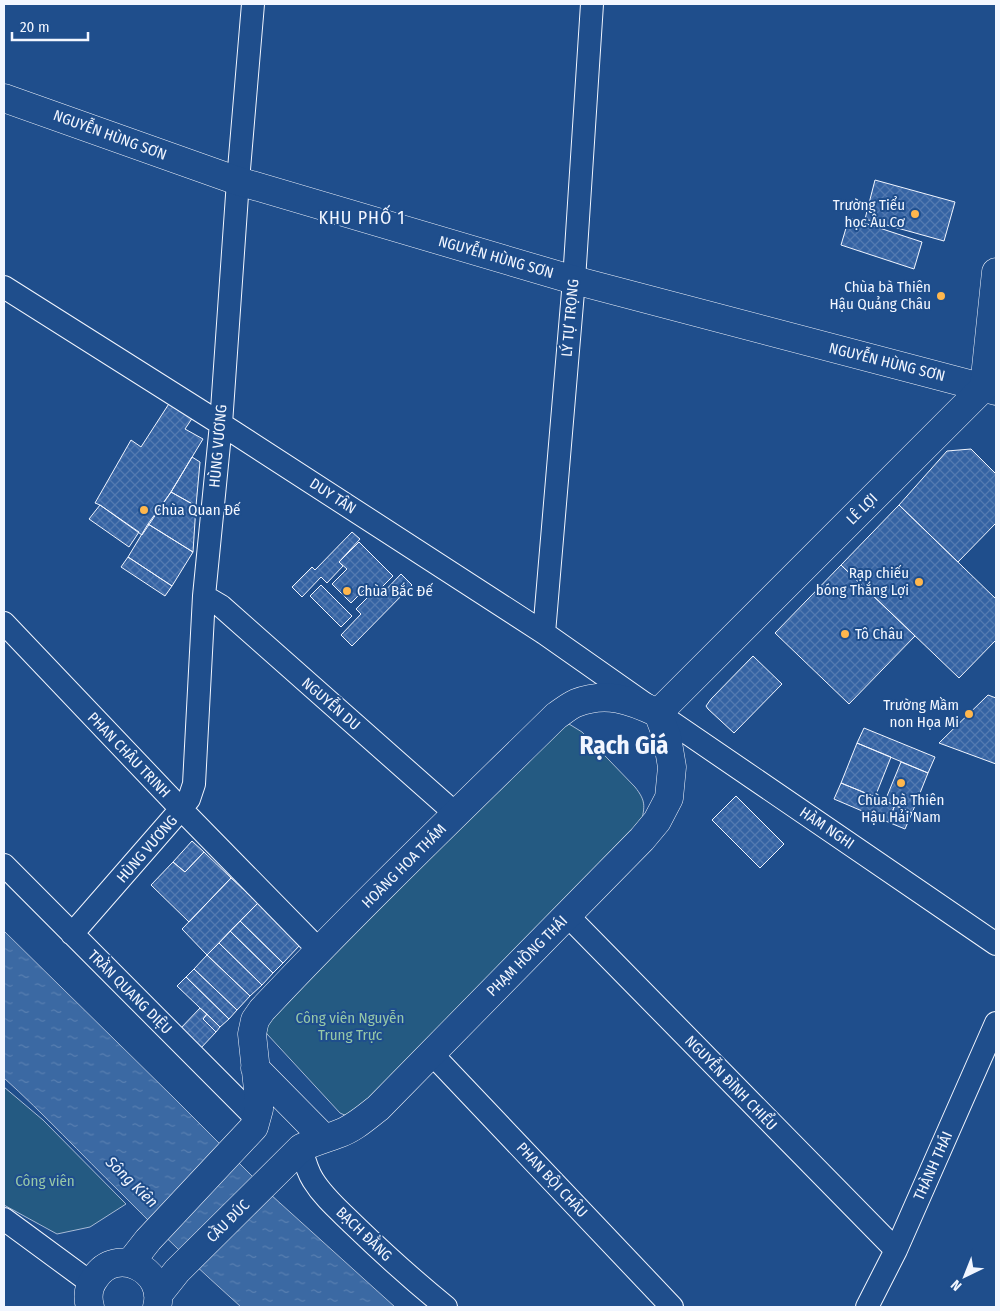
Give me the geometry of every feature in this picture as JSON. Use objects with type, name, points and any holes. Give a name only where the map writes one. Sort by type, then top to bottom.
[{"type":"main road","name":"NGUYỄN HÙNG SƠN","points":[[4,98],[238,181],[574,280],[990,389]]},
{"type":"main road","points":[[990,389],[996,272]]},
{"type":"main road","name":"LÊ LỢI","points":[[658,713],[990,389]]},
{"type":"main road","name":"HOÀNG HOA THÁM","points":[[255,1123],[259,1109],[259,1098],[252,1034],[255,1020],[262,1010],[319,950],[556,716],[574,704],[593,698],[609,697],[636,703],[658,713]]},
{"type":"main road","name":"PHẠM HỒNG THÁI","points":[[312,1143],[338,1134],[364,1120],[378,1108],[642,839],[657,821],[670,798],[672,768],[667,737],[658,713]]},
{"type":"main road","points":[[255,1068],[312,1143]]},
{"type":"main road","points":[[130,1263],[148,1240],[255,1123]]},
{"type":"main road","name":"CẦU ĐÚC","points":[[157,1301],[177,1271],[312,1143]]},
{"type":"main road","points":[[90,1295],[97,1274],[104,1268],[112,1264],[130,1263],[146,1271],[152,1278],[156,1286],[157,1301]]},
{"type":"street","name":"HÙNG VƯƠNG","points":[[72,934],[190,799],[194,784],[204,596],[221,424],[238,181],[254,4]]},
{"type":"street","name":"LÝ TỰ TRỌNG","points":[[544,633],[574,280],[592,4]]},
{"type":"street","name":"DUY TÂN","points":[[4,287],[221,424],[544,633],[658,713]]},
{"type":"street","name":"NGUYỄN DU","points":[[204,596],[221,606],[456,814]]},
{"type":"street","name":"PHAN CHÂU TRINH","points":[[4,622],[181,809],[319,950]]},
{"type":"street","name":"HÀM NGHI","points":[[658,713],[996,944]]},
{"type":"street","name":"TRẦN QUANG DIỆU","points":[[4,865],[255,1123]]},
{"type":"street","name":"NGUYỄN ĐÌNH CHIỂU","points":[[567,915],[896,1250]]},
{"type":"street","name":"THÀNH THÁI","points":[[867,1307],[896,1250],[996,1023]]},
{"type":"street","name":"PHAN BỘI CHÂU","points":[[431,1053],[672,1307]]},
{"type":"street","name":"BẠCH ĐẰNG","points":[[312,1143],[306,1165],[313,1180],[326,1198],[376,1247],[446,1307]]},
{"type":"street","points":[[4,1219],[90,1295]]},
{"type":"green space","name":"Công viên Nguyễn Trung Trực","points":[[569,724],[582,732],[639,792],[644,804],[641,823],[360,1111],[349,1117],[340,1113],[267,1034],[264,1026],[265,1018],[561,727]]},
{"type":"green space","name":"Công viên","points":[[4,1087],[43,1120],[126,1204],[90,1227],[57,1234],[4,1205]]},
{"type":"water","name":"Sông Kiên","points":[[4,931],[270,1194],[395,1307],[241,1307],[195,1265],[4,1078]]},
{"type":"building","points":[[875,180],[955,202],[944,241],[865,219]]},
{"type":"building","points":[[849,218],[922,242],[914,269],[841,245]]},
{"type":"building","points":[[172,399],[195,414],[185,429],[203,439],[142,535],[95,503],[131,440],[141,447]]},
{"type":"building","points":[[971,449],[996,474],[996,523],[958,562],[899,505],[947,451]]},
{"type":"building","points":[[192,457],[200,462],[196,506],[171,492]]},
{"type":"building","points":[[171,492],[196,506],[193,552],[148,524]]},
{"type":"building","points":[[100,505],[139,532],[129,547],[89,519]]},
{"type":"building","name":"Rạp chiếu bóng Thắng Lợi","points":[[899,505],[996,599],[996,640],[959,678],[841,565]]},
{"type":"building","points":[[148,524],[193,552],[172,586],[128,557]]},
{"type":"building","points":[[352,532],[360,539],[339,562],[343,566],[327,583],[321,577],[302,597],[292,587],[312,567],[315,570]]},
{"type":"building","points":[[359,542],[393,576],[374,595],[366,588],[351,603],[332,584],[347,569],[339,562]]},
{"type":"building","points":[[128,557],[172,586],[165,596],[121,567]]},
{"type":"building","name":"Tô Châu","points":[[841,565],[915,636],[849,704],[775,633]]},
{"type":"building","points":[[401,574],[412,585],[352,646],[341,635],[361,614],[356,609],[372,593],[378,598]]},
{"type":"building","points":[[321,585],[352,616],[341,627],[310,596]]},
{"type":"building","points":[[753,656],[782,684],[734,733],[706,706]]},
{"type":"building","points":[[988,695],[996,698],[996,764],[939,743]]},
{"type":"building","points":[[864,728],[935,757],[928,773],[857,743]]},
{"type":"building","points":[[857,743],[891,757],[875,797],[841,783]]},
{"type":"building","points":[[901,762],[928,773],[912,813],[885,801]]},
{"type":"building","points":[[841,783],[895,805],[888,822],[834,799]]},
{"type":"building","points":[[736,796],[784,844],[760,868],[712,820]]},
{"type":"building","points":[[895,805],[912,813],[905,829],[888,822]]},
{"type":"building","points":[[192,841],[204,852],[185,872],[173,862]]},
{"type":"building","points":[[204,852],[231,878],[189,922],[151,885],[173,862],[185,872]]},
{"type":"building","points":[[231,878],[258,903],[207,955],[182,929]]},
{"type":"building","points":[[258,903],[300,945],[283,963],[240,921]]},
{"type":"building","points":[[240,921],[283,963],[273,973],[230,931]]},
{"type":"building","points":[[230,931],[273,973],[262,985],[219,943]]},
{"type":"building","points":[[219,943],[262,985],[250,996],[207,955]]},
{"type":"building","points":[[207,955],[250,996],[237,1010],[194,969]]},
{"type":"building","points":[[194,969],[237,1010],[229,1019],[186,977]]},
{"type":"building","points":[[186,977],[229,1019],[220,1027],[177,986]]},
{"type":"building","points":[[200,1008],[207,1014],[203,1019],[216,1032],[199,1050],[179,1030]]},
{"type":"building","points":[[207,1014],[220,1027],[216,1032],[203,1019]]},
{"type":"place","name":"Trường Tiểu học Âu Cơ","points":[[915,214]]},
{"type":"place","name":"Chùa bà Thiên Hậu Quảng Châu","points":[[941,296]]},
{"type":"place","name":"Chùa Quan Đế","points":[[144,510]]},
{"type":"place","name":"Rạp chiếu bóng Thắng Lợi","points":[[919,582]]},
{"type":"place","name":"Chùa Bắc Đế","points":[[347,591]]},
{"type":"place","name":"Tô Châu","points":[[845,634]]},
{"type":"place","name":"Trường Mầm non Họa Mi","points":[[969,714]]},
{"type":"place","name":"Chùa bà Thiên Hậu Hải Nam","points":[[901,783]]},
{"type":"district","name":"KHU PHỐ 1","points":[[362,218]]},
{"type":"district","name":"Rạch Giá","points":[[624,746]]}]
